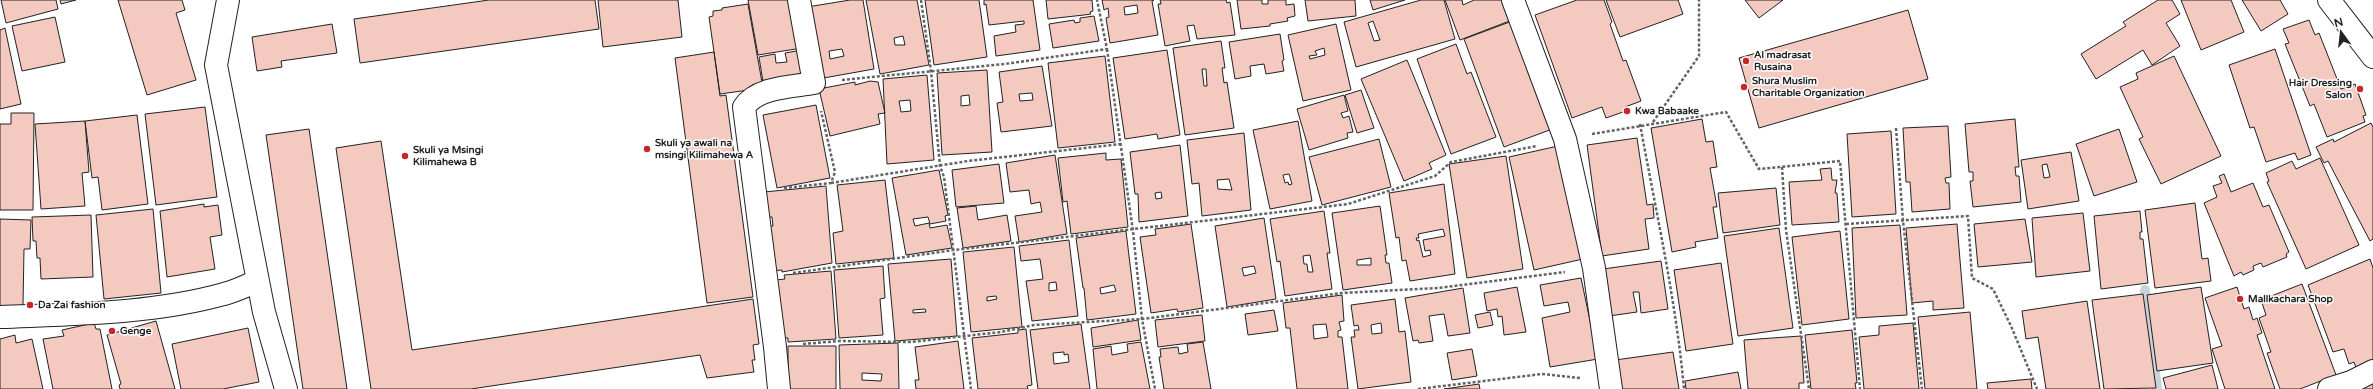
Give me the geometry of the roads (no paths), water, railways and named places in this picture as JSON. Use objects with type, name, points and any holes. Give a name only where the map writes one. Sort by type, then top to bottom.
[{"type":"street","points":[[228,0],[216,66],[264,312],[286,389]]},
{"type":"street","points":[[779,389],[775,347],[753,192],[744,107],[748,101],[758,94],[814,83],[799,0]]},
{"type":"street","points":[[1513,0],[1565,139],[1594,268],[1611,385]]},
{"type":"street","points":[[2329,0],[2373,57]]},
{"type":"street","points":[[0,317],[84,314],[166,305],[225,294],[258,281]]},
{"type":"street","points":[[2328,389],[2351,382],[2373,371]]},
{"type":"waterway","points":[[2145,290],[2157,389]]},
{"type":"place","name":"Al madrasat Rusaina","points":[[1746,61]]},
{"type":"place","name":"Shura Muslim Charitable Organization","points":[[1744,87]]},
{"type":"place","name":"Hair Dressing Salon","points":[[2360,89]]},
{"type":"place","name":"Kwa Babaake","points":[[1627,111]]},
{"type":"place","name":"Skuli ya awali na msingi Kilimahewa A","points":[[647,149]]},
{"type":"place","name":"Skuli ya Msingi Kilimahewa B","points":[[405,156]]},
{"type":"place","name":"Mallkachara Shop","points":[[2240,299]]},
{"type":"place","name":"Da Zai fashion","points":[[30,305]]},
{"type":"place","name":"Genge","points":[[112,331]]}]
